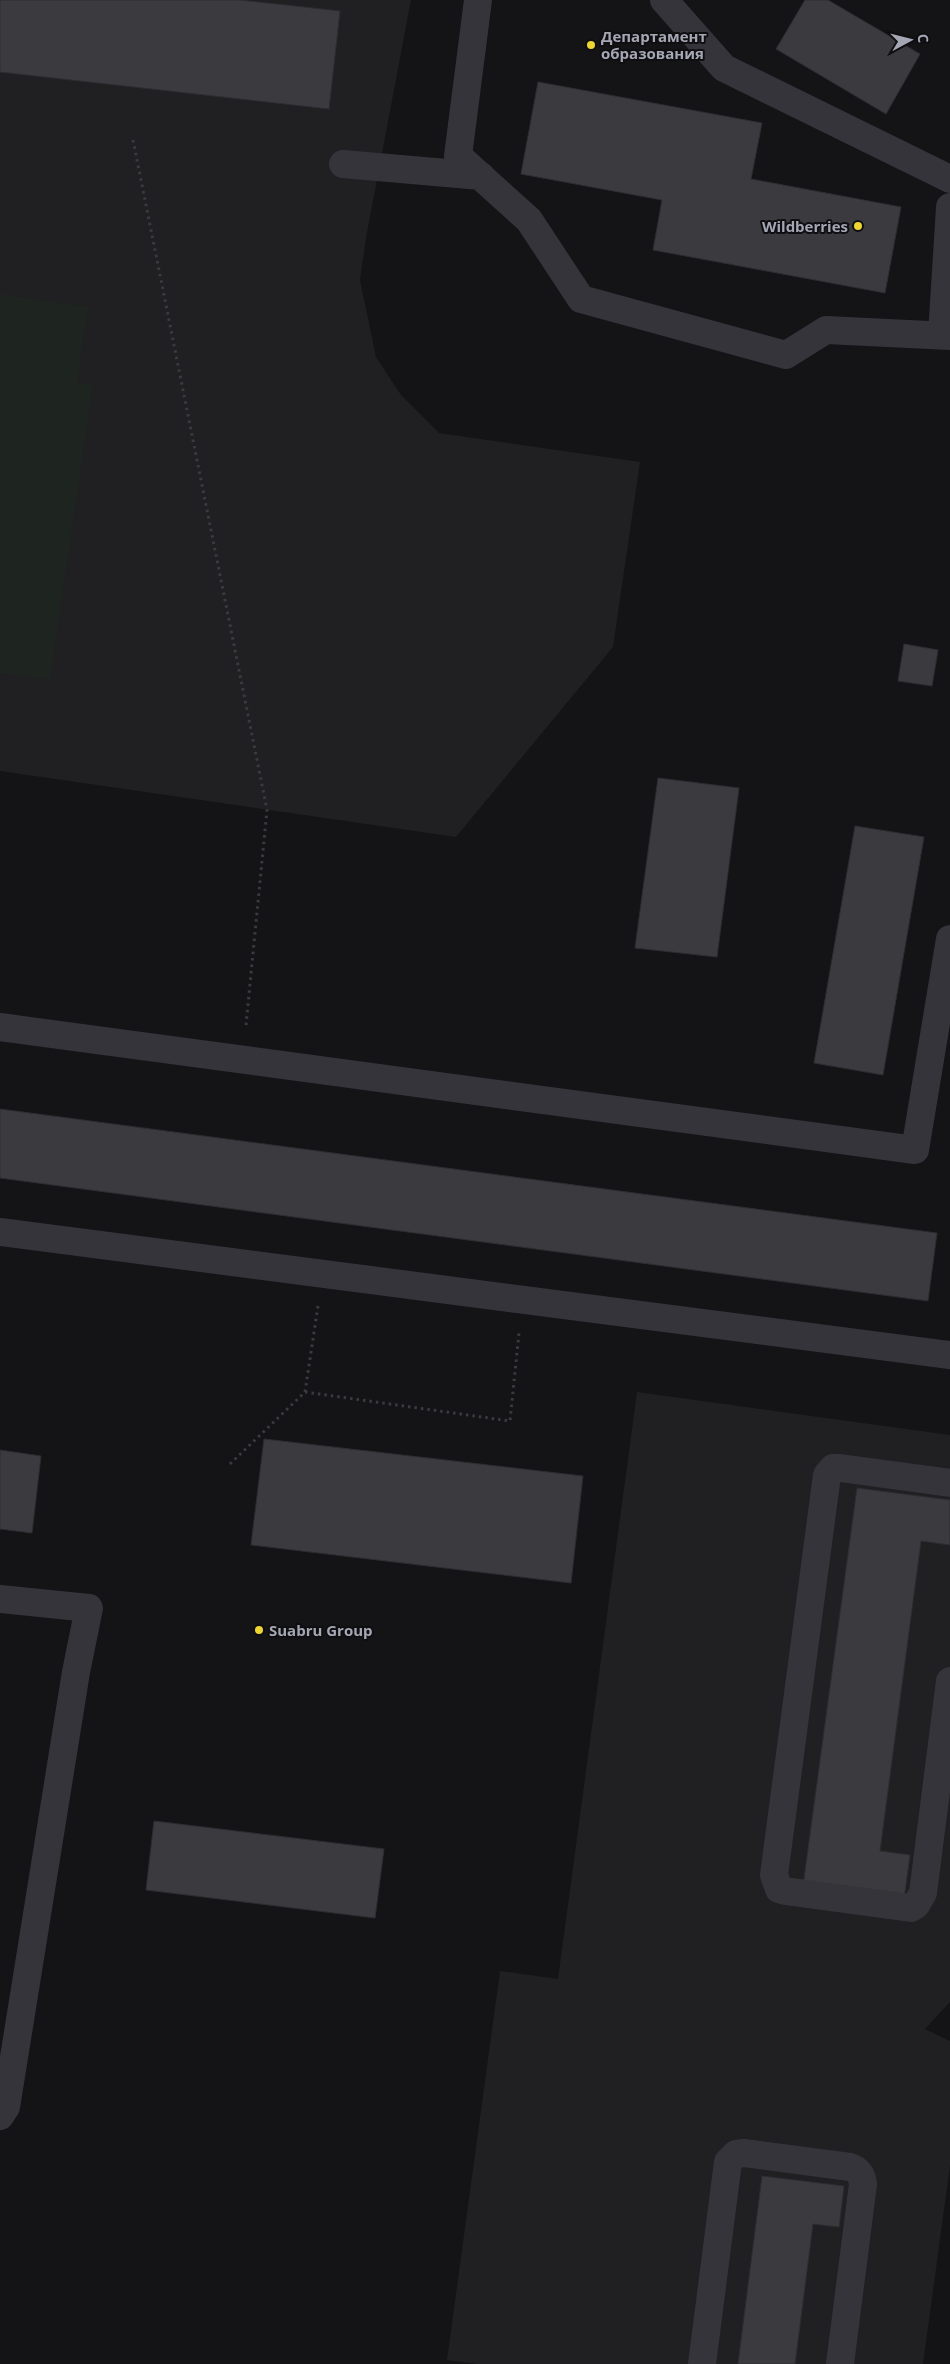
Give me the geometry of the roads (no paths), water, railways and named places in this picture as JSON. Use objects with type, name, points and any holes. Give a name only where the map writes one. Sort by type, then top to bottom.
[{"type":"lane","points":[[478,0],[458,156],[528,220],[581,299],[786,355],[826,330],[946,335],[950,207]]},
{"type":"lane","points":[[664,0],[724,68],[950,179]]},
{"type":"lane","points":[[343,164],[480,176]]},
{"type":"lane","points":[[0,1027],[915,1150],[950,939]]},
{"type":"lane","points":[[0,1232],[950,1355]]},
{"type":"lane","points":[[950,1483],[840,1468],[833,1468],[827,1475],[774,1875],[779,1889],[911,1908],[916,1905],[923,1893],[950,1680]]},
{"type":"lane","points":[[0,1599],[89,1608],[76,1672],[6,2107],[0,2116]]},
{"type":"lane","points":[[702,2364],[728,2162],[736,2154],[744,2153],[850,2167],[862,2176],[863,2184],[840,2364]]},
{"type":"place","name":"Департамент образования","points":[[591,45]]},
{"type":"place","name":"Wildberries","points":[[858,226]]},
{"type":"place","name":"Suabru Group","points":[[259,1630]]}]
